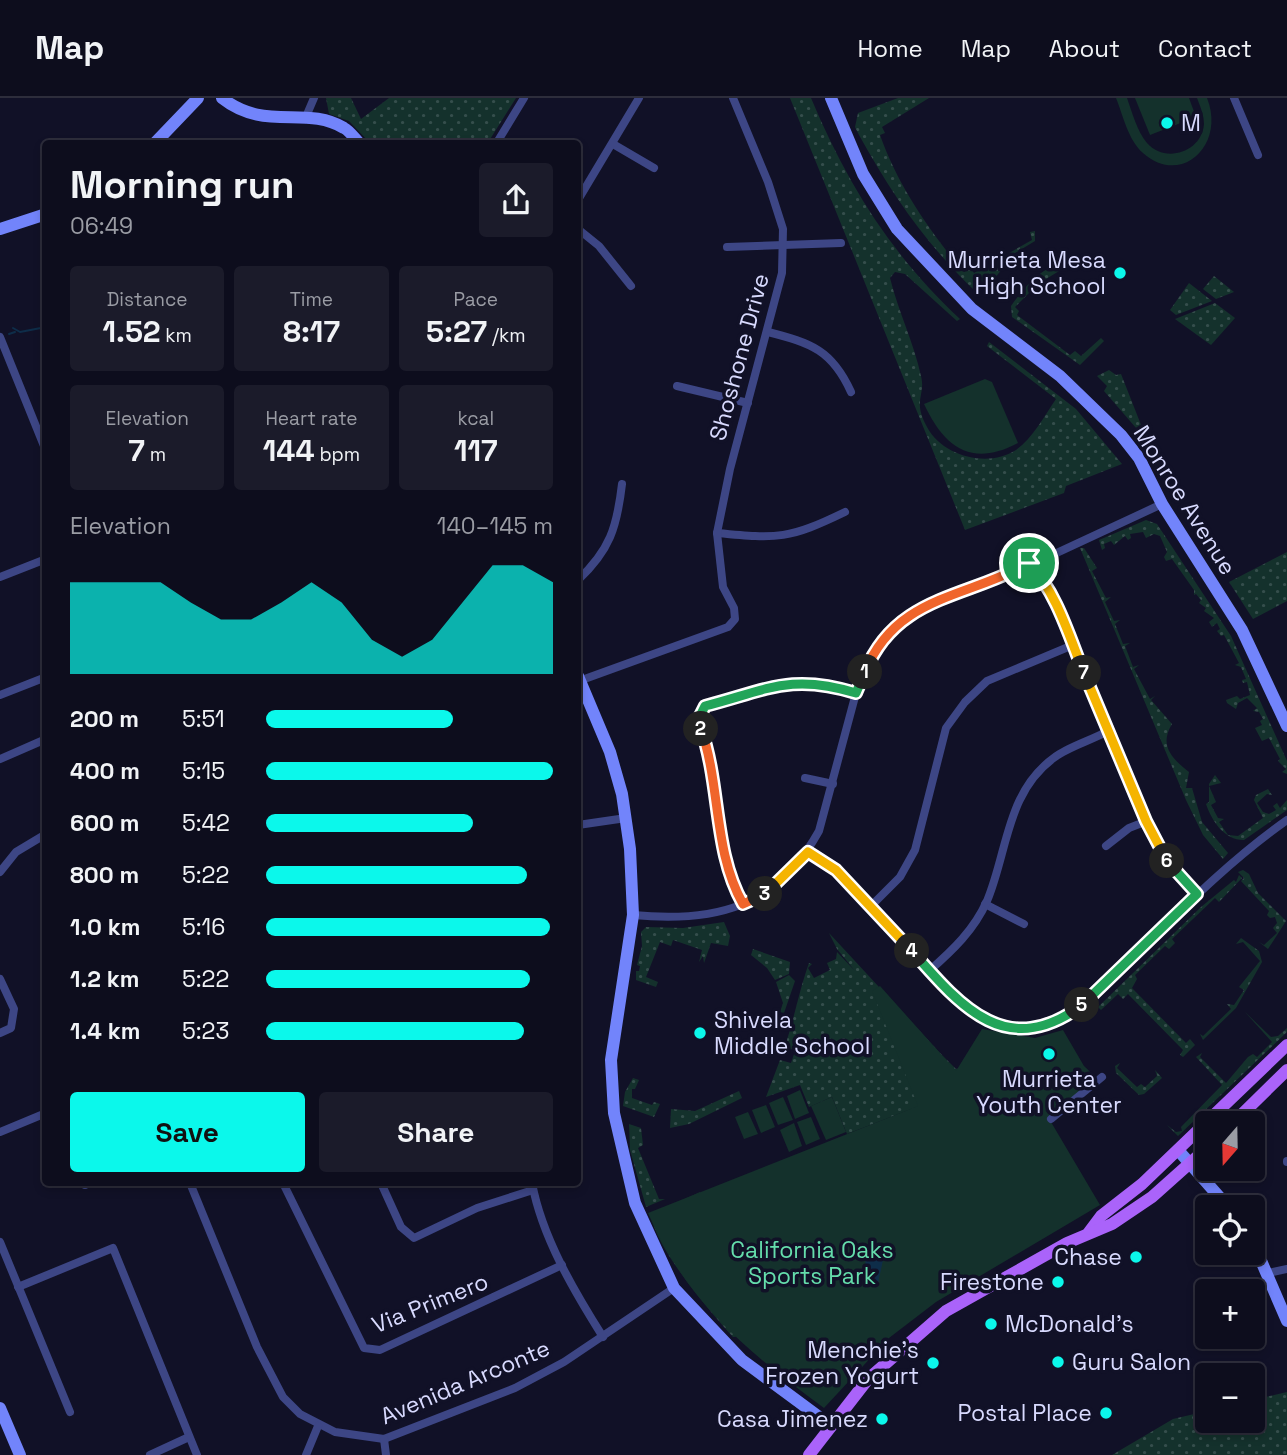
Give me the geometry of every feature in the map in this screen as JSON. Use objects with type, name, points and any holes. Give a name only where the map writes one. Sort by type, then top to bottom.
[{"type":"main road","points":[[1088,1232],[1101,1216],[1178,1150],[1287,1045]]},
{"type":"main road","points":[[1245,1111],[1287,1070]]},
{"type":"main road","points":[[809,1455],[830,1425],[869,1380],[946,1311],[1088,1232],[1112,1224],[1152,1197],[1195,1159]]},
{"type":"street","points":[[158,140],[198,98]]},
{"type":"street","points":[[222,98],[249,115],[305,119],[345,128],[356,140]]},
{"type":"street","points":[[305,119],[314,98]]},
{"type":"street","points":[[498,140],[524,98]]},
{"type":"street","points":[[581,195],[639,98]]},
{"type":"street","name":"Shoshone Drive","points":[[581,677],[727,627],[736,613],[723,587],[717,533],[782,273],[783,229],[768,182],[733,98]]},
{"type":"street","name":"Monroe Avenue","points":[[831,98],[863,174],[897,229],[972,309],[1060,376],[1121,435],[1139,458],[1162,504],[1242,630],[1287,726]]},
{"type":"street","points":[[1234,98],[1258,155]]},
{"type":"street","points":[[613,144],[654,168]]},
{"type":"street","points":[[0,229],[42,215]]},
{"type":"street","points":[[581,231],[599,246],[631,286]]},
{"type":"street","points":[[727,247],[841,243]]},
{"type":"street","points":[[768,332],[814,346],[824,352],[834,360],[851,391]]},
{"type":"street","points":[[0,337],[42,441]]},
{"type":"street","points":[[677,386],[748,403]]},
{"type":"street","points":[[581,577],[606,550],[618,513],[622,484]]},
{"type":"street","points":[[633,915],[675,919],[710,915],[743,904],[766,893],[808,852],[819,831],[856,693],[869,663],[894,628],[925,604],[1004,577],[1029,563],[1162,504]]},
{"type":"street","points":[[717,533],[777,538],[807,531],[845,512]]},
{"type":"street","points":[[0,577],[42,561]]},
{"type":"street","points":[[1029,563],[1040,575],[1073,645],[1146,821],[1170,867],[1197,894]]},
{"type":"street","points":[[871,906],[900,877],[915,849],[946,728],[965,702],[987,681],[1073,645]]},
{"type":"street","points":[[0,695],[42,679]]},
{"type":"street","points":[[743,904],[732,884],[713,774],[698,720],[699,711],[705,706],[780,683],[822,685],[856,693]]},
{"type":"street","points":[[581,685],[610,752],[626,818],[633,884],[633,915],[611,1060],[614,1113],[622,1160],[635,1203],[674,1287],[742,1360],[830,1425]]},
{"type":"street","points":[[929,971],[958,946],[985,904],[1016,803],[1032,780],[1055,757],[1108,731]]},
{"type":"street","points":[[0,759],[42,741]]},
{"type":"street","points":[[805,778],[833,784]]},
{"type":"street","points":[[581,825],[626,818]]},
{"type":"street","points":[[808,852],[836,870],[929,971],[976,1016],[1018,1028],[1041,1027],[1081,1006],[1197,894],[1287,820]]},
{"type":"street","points":[[1106,846],[1129,828],[1146,821]]},
{"type":"street","points":[[0,872],[16,852],[42,836]]},
{"type":"street","points":[[985,904],[1024,924]]},
{"type":"street","points":[[0,979],[14,1009],[11,1028],[0,1032]]},
{"type":"street","points":[[1051,1119],[1102,1077]]},
{"type":"street","points":[[0,1132],[42,1115]]},
{"type":"street","points":[[1178,1150],[1217,1195]]},
{"type":"street","name":"Avenida Arconte","points":[[193,1186],[257,1347],[283,1397],[300,1414],[318,1426],[335,1432],[384,1439],[514,1388],[564,1362],[674,1287]]},
{"type":"street","name":"Via Primero","points":[[284,1186],[364,1348],[380,1350],[562,1265]]},
{"type":"street","points":[[382,1186],[401,1227],[414,1238],[477,1208],[533,1186],[562,1265],[603,1337]]},
{"type":"street","points":[[0,1242],[70,1412]]},
{"type":"street","points":[[18,1287],[113,1248],[197,1455]]},
{"type":"street","points":[[1264,1265],[1287,1321]]},
{"type":"street","points":[[1268,1273],[1285,1266]]},
{"type":"street","points":[[0,1408],[20,1455]]},
{"type":"street","points":[[306,1455],[318,1426]]},
{"type":"street","points":[[150,1455],[189,1437]]},
{"type":"street","points":[[384,1439],[386,1455]]},
{"type":"green space","points":[[326,98],[351,98],[361,119],[389,98],[516,98],[490,140],[367,140],[349,121],[329,114]]},
{"type":"green space","points":[[790,98],[811,98],[856,189],[892,244],[960,319],[957,321],[905,274],[895,272],[890,278],[921,376],[920,410],[934,437],[944,446],[967,456],[980,459],[1005,455],[1016,450],[1028,439],[1056,399],[987,346],[989,342],[1076,409],[1122,464],[1066,486],[1064,493],[965,530]]},
{"type":"green space","points":[[898,98],[929,98],[882,127],[885,133],[880,135],[887,154],[916,208],[964,272],[971,268],[974,273],[1032,240],[1030,232],[1035,231],[1035,241],[1015,253],[986,289],[974,290],[940,255],[884,177],[855,127],[858,113]]},
{"type":"green space","points":[[1116,98],[1127,98],[1147,143],[1163,153],[1172,154],[1190,148],[1202,134],[1203,114],[1197,98],[1207,98],[1211,115],[1210,131],[1205,145],[1196,156],[1185,163],[1172,165],[1157,162],[1143,153],[1133,141]]},
{"type":"green space","points":[[1135,98],[1189,98],[1196,117],[1150,135]]},
{"type":"green space","points":[[1065,261],[1072,263],[1038,284],[1015,307],[1019,311],[1017,315],[1070,355],[1075,351],[1081,356],[1101,338],[1104,341],[1080,365],[1012,317],[1011,306],[1028,284],[1041,273]]},
{"type":"green space","points":[[1214,276],[1234,292],[1216,299],[1203,289]]},
{"type":"green space","points":[[1189,283],[1212,301],[1176,315],[1170,310]]},
{"type":"green space","points":[[1215,303],[1235,318],[1211,345],[1175,319]]},
{"type":"green space","points":[[1109,370],[1116,375],[1121,374],[1145,435],[1143,436],[1104,391],[1107,386],[1097,376]]},
{"type":"green space","points":[[985,379],[992,382],[1018,443],[986,454],[961,449],[950,442],[924,404]]},
{"type":"green space","points":[[1146,520],[1157,524],[1231,636],[1287,761],[1287,774],[1282,772],[1286,769],[1278,761],[1280,759],[1269,738],[1262,741],[1255,728],[1262,725],[1260,721],[1263,719],[1259,712],[1253,711],[1257,708],[1247,698],[1238,703],[1236,709],[1227,703],[1226,700],[1237,696],[1240,699],[1250,695],[1247,682],[1243,683],[1242,680],[1246,679],[1241,667],[1235,665],[1239,663],[1224,635],[1221,636],[1217,631],[1220,629],[1217,623],[1212,627],[1209,622],[1214,618],[1204,611],[1206,608],[1199,603],[1201,600],[1194,595],[1194,590],[1172,559],[1166,561],[1164,557],[1167,552],[1160,536],[1154,534],[1146,538],[1143,532],[1130,534],[1131,538],[1128,540],[1125,536],[1114,545],[1111,541],[1104,544],[1105,548],[1102,550],[1099,540]]},
{"type":"green space","points":[[1080,548],[1084,548],[1097,568],[1092,571],[1106,598],[1111,597],[1105,602],[1114,621],[1120,620],[1115,624],[1123,644],[1130,643],[1125,646],[1133,667],[1139,665],[1134,669],[1150,699],[1155,696],[1151,700],[1172,724],[1167,738],[1169,751],[1189,772],[1186,788],[1192,788],[1202,822],[1228,853],[1223,859],[1203,835],[1186,800]]},
{"type":"green space","points":[[1287,552],[1287,601],[1253,619],[1229,582]]},
{"type":"green space","points":[[1215,775],[1221,783],[1209,784]]},
{"type":"green space","points":[[1209,786],[1216,802],[1211,805],[1218,818],[1224,819],[1219,822],[1228,835],[1238,836],[1263,818],[1254,800],[1256,795],[1268,789],[1272,795],[1267,794],[1257,803],[1263,812],[1269,814],[1276,810],[1273,806],[1277,803],[1280,808],[1287,800],[1287,810],[1244,840],[1230,837],[1220,828],[1212,817],[1206,804],[1209,802]]},
{"type":"green space","points":[[1243,870],[1249,874],[1258,893],[1286,921],[1268,949],[1259,942],[1264,945],[1277,933],[1273,928],[1277,923],[1275,917],[1270,918],[1267,915],[1269,911],[1241,881],[1244,878],[1238,872]]},
{"type":"green space","points":[[1239,875],[1242,878],[1219,902],[1215,898],[1172,939],[1175,943],[1169,949],[1165,946],[1135,975],[1137,979],[1132,988],[1186,1043],[1190,1039],[1195,1045],[1183,1057],[1180,1055],[1183,1050],[1128,994],[1123,999],[1118,994],[1101,1010],[1098,1007],[1201,907],[1234,880],[1236,882]]},
{"type":"green space","points":[[724,922],[730,936],[728,946],[711,943],[704,963],[703,956],[699,962],[702,950],[673,940],[671,946],[660,942],[646,977],[658,982],[656,987],[636,980],[636,971],[639,971],[640,966],[637,965],[642,946],[641,932],[646,927],[683,928]]},
{"type":"green space","points":[[829,933],[941,1054],[956,1069],[960,1068],[958,1081],[950,1095],[930,1109],[920,1125],[904,1202],[895,1200],[897,1180],[878,1173],[863,1179],[859,1186],[858,1205],[876,1212],[874,1219],[860,1216],[859,1219],[797,1203],[776,1300],[746,1336],[733,1337],[671,1259],[654,1226],[652,1214],[700,1192],[701,1194],[765,1173],[919,1106],[847,1134],[832,1097],[809,1107],[800,1085],[766,1097],[780,1060],[791,1063],[795,1051],[785,1046],[809,963],[812,964],[808,968],[814,978],[830,970],[827,963],[836,959],[837,952],[855,971],[837,949]]},
{"type":"green space","points":[[1241,938],[1259,951],[1262,962],[1236,1008],[1203,1040],[1200,1034],[1203,1036],[1231,1009],[1227,1004],[1234,1005],[1244,990],[1239,987],[1260,961],[1243,942],[1236,944]]},
{"type":"green space","points":[[753,949],[790,962],[789,974],[775,980],[767,968],[751,955]]},
{"type":"green space","points":[[789,975],[795,981],[784,1013],[780,1012],[783,1003],[776,982]]},
{"type":"green space","name":"California Oaks Sports Park","points":[[880,986],[956,1071],[982,1029],[1035,1038],[1063,1030],[1084,1066],[1101,1082],[1051,1122],[1100,1205],[936,1302],[889,1338],[824,1408],[745,1345],[700,1299],[663,1245],[648,1213],[918,1106],[872,991]]},
{"type":"green space","points":[[1245,1012],[1271,1037],[1278,1036],[1287,1028],[1287,1032],[1204,1111],[1197,1111],[1222,1085],[1196,1057],[1202,1053],[1200,1057],[1226,1083],[1248,1057],[1253,1054],[1257,1057],[1272,1042]]},
{"type":"green space","points":[[1120,1063],[1117,1068],[1137,1087],[1141,1084],[1145,1087],[1157,1076],[1155,1070],[1162,1078],[1144,1094],[1139,1095],[1116,1073],[1115,1066]]},
{"type":"green space","points":[[633,1078],[639,1080],[635,1089],[632,1089],[632,1098],[652,1105],[654,1102],[660,1104],[654,1117],[623,1106],[625,1092]]},
{"type":"green space","points":[[800,1090],[809,1113],[795,1119],[787,1096]]},
{"type":"green space","points":[[739,1091],[742,1098],[689,1124],[670,1128],[671,1109],[695,1111]]},
{"type":"green space","points":[[783,1097],[793,1120],[778,1125],[769,1103]]},
{"type":"green space","points":[[832,1097],[846,1132],[826,1140],[811,1106]]},
{"type":"green space","points":[[766,1105],[775,1127],[761,1133],[752,1110]]},
{"type":"green space","points":[[748,1112],[758,1134],[744,1139],[735,1117]]},
{"type":"green space","points":[[1195,1113],[1195,1120],[1178,1136],[1167,1125],[1176,1132],[1182,1131],[1181,1127]]},
{"type":"green space","points":[[811,1117],[820,1139],[806,1145],[797,1122]]},
{"type":"green space","points":[[794,1123],[802,1146],[789,1152],[780,1130]]},
{"type":"green space","points":[[629,1124],[641,1128],[643,1145],[638,1148],[659,1199],[665,1199],[646,1207],[630,1150]]},
{"type":"green space","points":[[1287,1392],[1287,1455],[1112,1455],[1173,1419],[1195,1414],[1195,1433],[1265,1433],[1265,1397]]},
{"type":"water","points":[[866,1257],[883,1260],[878,1283],[864,1280]]},
{"type":"waterway","points":[[13,328],[20,332],[42,328]]},
{"type":"waterway","points":[[9,334],[15,332]]},
{"type":"place","name":"M","points":[[1167,123]]},
{"type":"place","name":"Murrieta Mesa High School","points":[[1120,273]]},
{"type":"place","name":"Shivela Middle School","points":[[700,1033]]},
{"type":"place","name":"Murrieta Youth Center","points":[[1049,1054]]},
{"type":"place","name":"Chase","points":[[1136,1257]]},
{"type":"place","name":"Firestone","points":[[1058,1282]]},
{"type":"place","name":"McDonald's","points":[[991,1324]]},
{"type":"place","name":"Guru Salon","points":[[1058,1362]]},
{"type":"place","name":"Menchie's Frozen Yogurt","points":[[933,1363]]},
{"type":"place","name":"Postal Place","points":[[1106,1413]]},
{"type":"place","name":"Casa Jimenez","points":[[882,1419]]},
{"type":"route","points":[[1029,563],[1040,575],[1062,617],[1146,821],[1170,867],[1197,894],[1081,1006],[1041,1027],[1018,1028],[996,1024],[976,1016],[929,971],[861,894],[836,870],[808,852],[766,893],[743,904],[732,884],[713,774],[698,720],[699,711],[705,706],[780,683],[809,683],[856,693],[869,663],[894,628],[925,604],[1004,577],[1029,563]]}]
